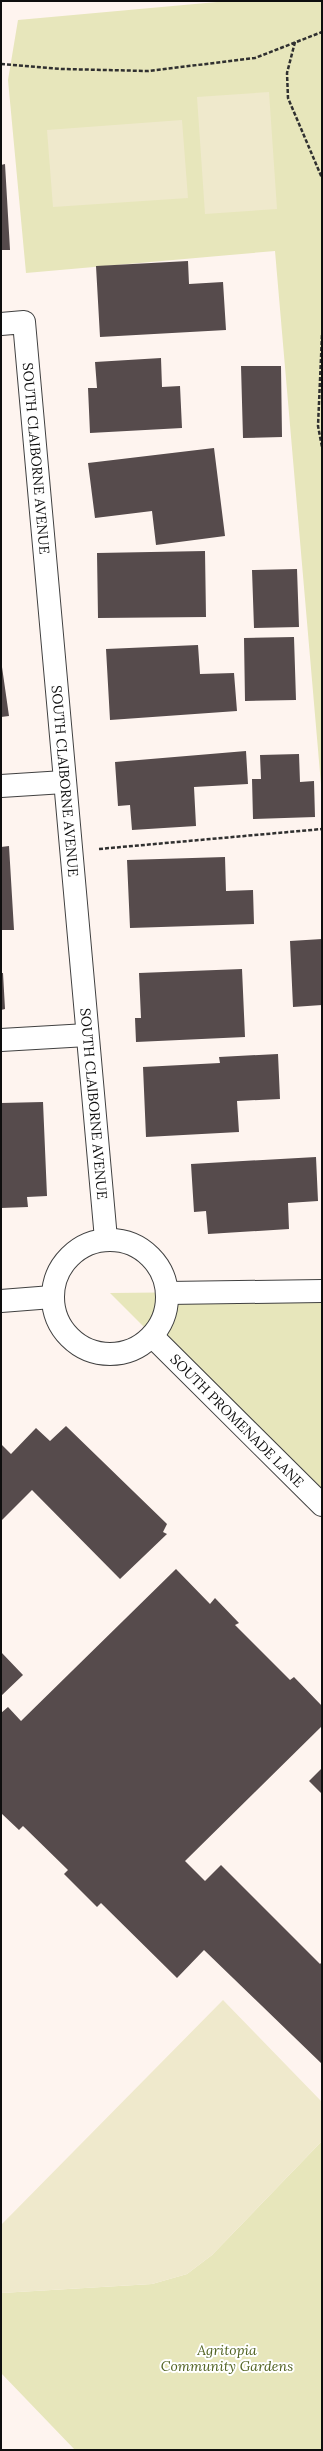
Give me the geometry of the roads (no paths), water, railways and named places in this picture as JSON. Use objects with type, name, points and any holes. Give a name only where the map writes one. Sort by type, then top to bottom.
[{"type":"street","name":"SOUTH CLAIBORNE AVENUE","points":[[1,324],[24,322],[70,852],[106,1239]]},
{"type":"street","points":[[1,786],[64,782]]},
{"type":"street","points":[[1,1040],[87,1035]]},
{"type":"street","points":[[106,1239],[124,1241],[140,1248],[154,1260],[163,1275],[167,1293],[166,1308],[161,1323],[152,1336],[136,1347],[118,1354],[98,1353],[80,1346],[66,1333],[56,1316],[52,1297],[55,1280],[62,1265],[70,1256],[89,1243],[106,1239]]},
{"type":"street","points":[[167,1293],[322,1291]]},
{"type":"street","points":[[1,1301],[52,1297]]},
{"type":"street","name":"SOUTH PROMENADE LANE","points":[[152,1336],[322,1505]]},
{"type":"park label","name":"Agritopia Community Gardens","points":[[227,2358]]}]
